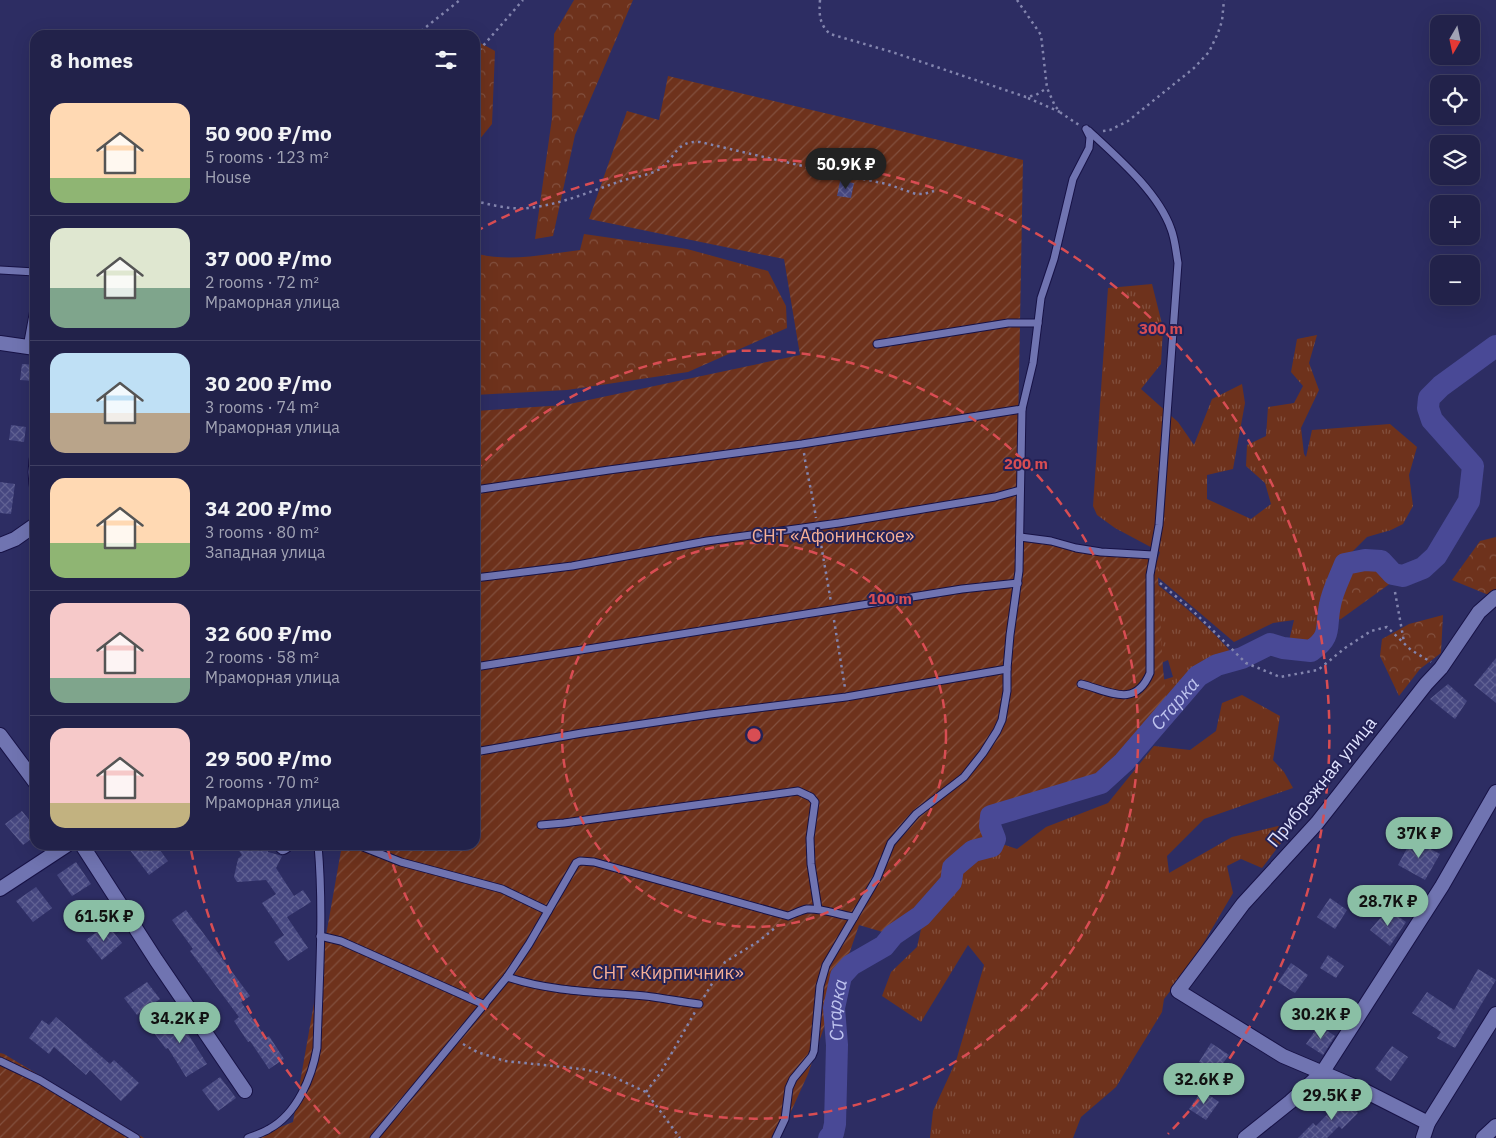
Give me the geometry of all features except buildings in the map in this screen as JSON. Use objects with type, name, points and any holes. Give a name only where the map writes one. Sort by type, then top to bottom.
[{"type":"street","points":[[0,343],[30,348]]},
{"type":"street","points":[[0,545],[15,539],[30,529]]},
{"type":"street","name":"Прибрежная улица","points":[[1322,1073],[1283,1056],[1178,991],[1243,904],[1317,823],[1440,668],[1480,612],[1496,598]]},
{"type":"street","points":[[0,735],[30,775]]},
{"type":"street","points":[[1245,1138],[1290,1102],[1322,1073],[1442,886],[1496,792]]},
{"type":"street","points":[[0,890],[60,850]]},
{"type":"street","points":[[85,850],[156,960],[245,1091]]},
{"type":"street","points":[[1423,1138],[1428,1123],[1496,1014]]},
{"type":"street","points":[[1322,1073],[1361,1089],[1428,1123]]},
{"type":"street","points":[[1483,1138],[1496,1126]]},
{"type":"lane","points":[[776,1138],[785,1119],[789,1088],[793,1078],[814,1051],[820,986],[826,965],[877,878],[896,836],[916,814],[964,777],[983,753],[1002,720],[1007,692],[1007,669],[1018,583],[1022,409],[1033,363],[1041,298],[1054,259],[1072,179],[1089,148],[1090,137],[1086,129]]},
{"type":"lane","points":[[1081,684],[1112,694],[1123,696],[1132,694],[1142,687],[1147,680],[1151,665],[1150,575],[1159,525],[1178,278],[1178,263],[1172,229],[1165,214],[1128,170],[1086,129]]},
{"type":"lane","points":[[0,270],[30,272]]},
{"type":"lane","points":[[877,344],[1008,324],[1038,322]]},
{"type":"lane","points":[[480,489],[802,444],[1022,409]]},
{"type":"lane","points":[[480,577],[572,566],[707,541],[970,502],[1020,490]]},
{"type":"lane","points":[[1020,537],[1051,541],[1101,552],[1153,555]]},
{"type":"lane","points":[[480,666],[962,589],[1018,583]]},
{"type":"lane","points":[[480,751],[582,733],[690,717],[846,697],[1007,669]]},
{"type":"lane","points":[[541,824],[564,823],[798,791],[811,797],[815,802],[810,838],[811,864],[818,909]]},
{"type":"lane","points":[[248,1138],[269,1129],[286,1115],[309,1080],[314,1065],[317,1048],[320,936],[321,873],[319,850]]},
{"type":"lane","points":[[371,850],[401,862],[502,889],[548,911]]},
{"type":"lane","points":[[374,1138],[507,978],[576,863],[580,861],[594,862],[788,916],[805,909],[818,909],[840,916],[854,916]]},
{"type":"lane","points":[[320,936],[341,941],[485,1005]]},
{"type":"lane","points":[[507,978],[523,983],[574,992],[646,996],[699,1004]]},
{"type":"lane","points":[[0,1061],[40,1080],[136,1138]]},
{"type":"path","points":[[422,30],[460,0]]},
{"type":"path","points":[[480,49],[523,0]]},
{"type":"path","points":[[820,0],[820,22],[830,34],[892,52],[1026,97],[1061,113],[1086,129],[1101,131],[1110,130],[1128,121],[1194,68],[1209,52],[1218,33],[1224,0]]},
{"type":"path","points":[[1017,0],[1041,35],[1047,88],[1055,106],[1061,113]]},
{"type":"path","points":[[1026,97],[1036,95],[1047,88]]},
{"type":"path","points":[[480,202],[497,206],[527,208],[553,204],[656,171],[666,164],[680,146],[692,141],[887,184],[916,194],[934,191]]},
{"type":"path","points":[[802,444],[807,480],[811,487],[833,610],[846,697]]},
{"type":"path","points":[[1150,575],[1192,610],[1246,663],[1280,677],[1318,670],[1344,648],[1371,631],[1387,627],[1411,650],[1440,668]]},
{"type":"path","points":[[1395,592],[1404,643]]},
{"type":"path","points":[[646,1092],[661,1072],[725,962],[760,941],[778,927],[788,916]]},
{"type":"path","points":[[456,1040],[477,1052],[505,1062],[582,1069],[607,1074],[646,1092],[680,1138]]},
{"type":"green space","points":[[574,0],[633,0],[575,135],[553,236],[535,239],[552,118],[554,34]]},
{"type":"green space","points":[[480,43],[495,51],[492,124],[480,139]]},
{"type":"green space","points":[[668,76],[1023,160],[1016,540],[1157,558],[1163,669],[1168,711],[1124,762],[1101,783],[992,816],[990,826],[995,839],[992,846],[973,851],[954,868],[951,882],[921,916],[893,935],[859,925],[808,1074],[779,1138],[253,1138],[293,1122],[341,850],[480,850],[480,411],[565,405],[800,355],[784,259],[589,219],[627,111],[659,120]]},
{"type":"green space","points":[[584,234],[687,249],[768,271],[786,306],[787,328],[688,372],[567,390],[480,395],[480,254],[514,258],[580,250]]},
{"type":"green space","points":[[1152,284],[1163,328],[1161,364],[1141,389],[1178,422],[1194,445],[1212,399],[1242,384],[1245,403],[1233,469],[1207,475],[1207,499],[1251,519],[1271,504],[1265,483],[1246,466],[1247,445],[1266,436],[1268,407],[1294,403],[1303,386],[1291,372],[1297,339],[1317,335],[1309,363],[1319,390],[1301,428],[1306,457],[1312,430],[1390,424],[1417,447],[1409,475],[1413,506],[1403,524],[1391,530],[1367,537],[1343,561],[1323,608],[1325,631],[1321,642],[1312,648],[1288,645],[1294,620],[1273,623],[1234,642],[1153,573],[1160,552],[1115,528],[1097,515],[1093,506],[1108,288]]},
{"type":"green space","points":[[1496,537],[1496,592],[1491,596],[1452,580],[1480,541]]},
{"type":"green space","points":[[1367,562],[1381,563],[1395,580],[1341,619],[1333,621],[1331,604],[1346,565]]},
{"type":"green space","points":[[1152,580],[1206,626],[1235,657],[1215,662],[1196,671],[1169,704],[1152,705],[1149,684],[1173,677],[1168,660],[1155,666]]},
{"type":"green space","points":[[1443,615],[1441,653],[1420,669],[1399,696],[1380,656],[1382,639],[1409,624]]},
{"type":"green space","points":[[1242,695],[1280,716],[1273,760],[1284,772],[1293,788],[1204,819],[1167,856],[1169,873],[1232,837],[1278,826],[1291,830],[1262,868],[1241,859],[1227,866],[1233,893],[1190,966],[1164,999],[1162,1012],[1116,1087],[1081,1117],[1073,1138],[930,1138],[933,1111],[956,1061],[984,965],[968,945],[921,1022],[882,996],[891,972],[917,947],[922,925],[958,885],[957,873],[977,858],[1005,845],[1017,849],[1046,827],[1108,803],[1154,746],[1190,750],[1216,731],[1222,703]]},
{"type":"green space","points":[[0,1053],[4,1054],[144,1138],[0,1138]]},
{"type":"waterway","name":"Старка","points":[[829,1138],[833,1133],[835,1124],[837,1045],[834,1008],[841,976],[851,965],[884,946],[893,935],[921,916],[951,882],[953,868],[973,851],[992,846],[995,839],[990,826],[991,816],[1101,783],[1124,762],[1198,676],[1217,665],[1242,658],[1270,644],[1283,648],[1311,651],[1318,646],[1323,641],[1327,631],[1331,600],[1345,564],[1365,560],[1381,561],[1393,574],[1403,576],[1423,568],[1436,556],[1469,501],[1473,466],[1432,420],[1428,408],[1429,398],[1441,386],[1496,346]]},
{"type":"park label","name":"СНТ «Афонинское»","points":[[833,536]]},
{"type":"park label","name":"СНТ «Кирпичник»","points":[[668,973]]}]
